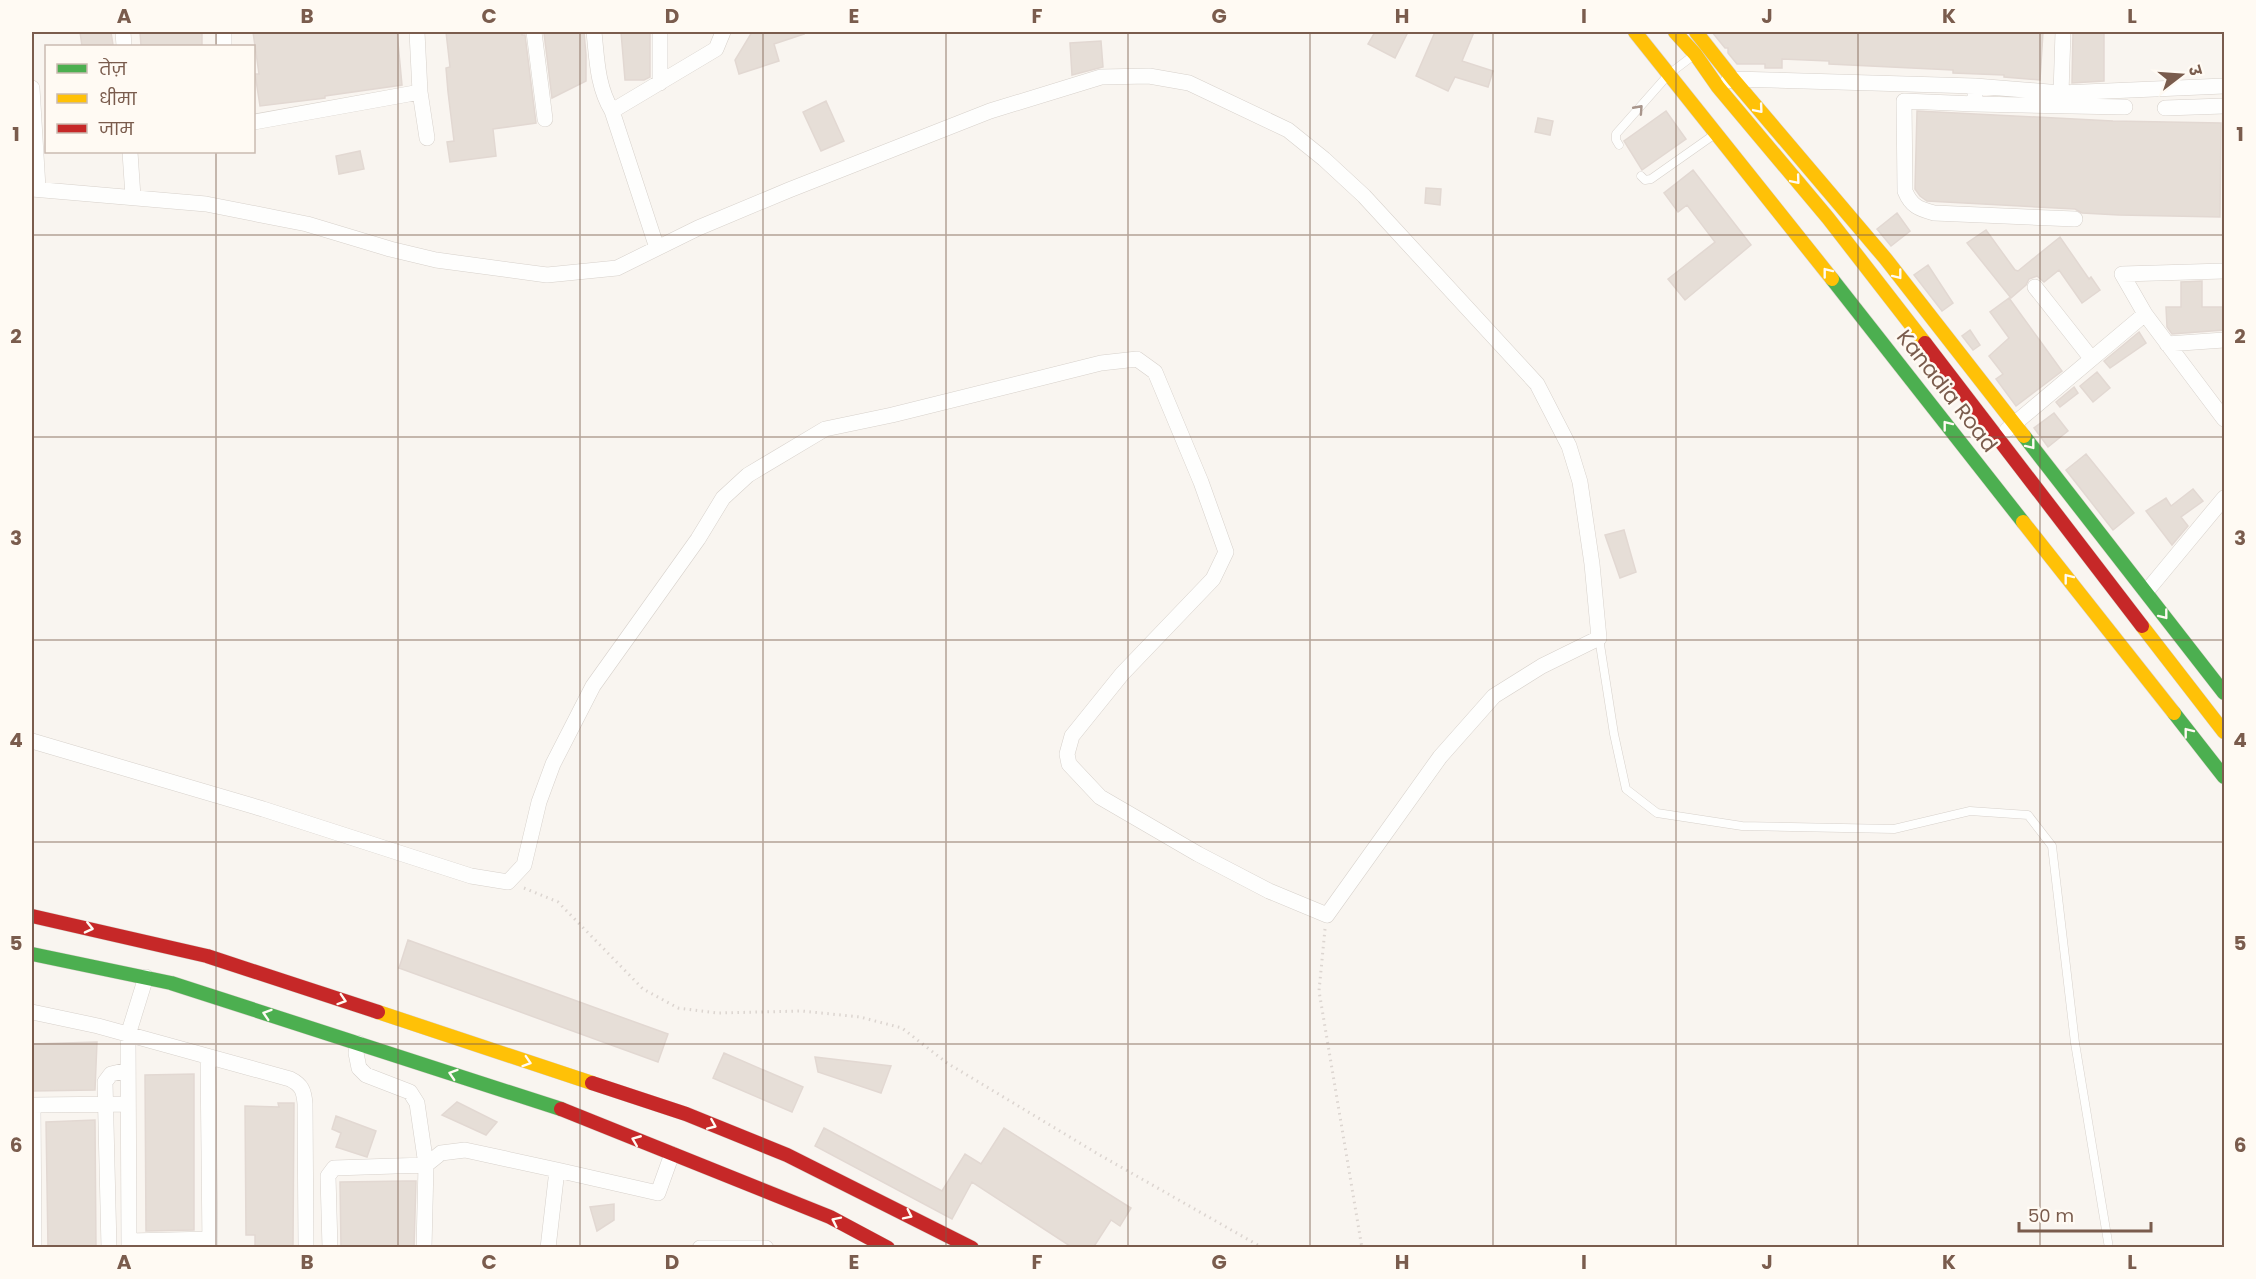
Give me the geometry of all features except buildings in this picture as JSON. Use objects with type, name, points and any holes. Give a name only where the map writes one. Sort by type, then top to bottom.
[{"type":"street","points":[[417,32],[420,92],[427,138]]},
{"type":"street","points":[[534,32],[545,119]]},
{"type":"street","points":[[594,32],[598,78],[612,111],[657,248]]},
{"type":"street","points":[[660,32],[660,83]]},
{"type":"street","points":[[612,111],[716,49],[723,32]]},
{"type":"street","name":"Kanadia Road","points":[[1635,32],[2224,777]]},
{"type":"street","name":"Kanadia Road","points":[[1675,32],[1828,218],[2224,732]]},
{"type":"street","points":[[1696,32],[1885,258],[2224,693]]},
{"type":"street","points":[[2061,93],[2063,32]]},
{"type":"street","points":[[32,88],[34,188],[206,204],[307,224],[436,260],[548,275],[617,268],[698,228],[789,190],[990,111],[1101,76],[1149,76],[1189,83],[1288,130],[1324,159],[1364,196],[1537,384],[1569,446],[1580,482],[1592,564],[1599,638],[1542,666],[1494,696],[1440,757],[1327,915],[1269,891],[1198,854],[1100,797],[1069,764],[1067,754],[1072,736],[1122,674],[1213,579],[1226,552],[1201,482],[1155,372],[1137,359],[1101,363],[904,412],[825,429],[748,475],[723,498],[698,539],[593,686],[553,764],[539,802],[524,865],[508,882],[471,876],[262,809],[32,741]]},
{"type":"street","points":[[1718,87],[1733,79],[1975,86],[2061,93],[2081,100],[2125,107]]},
{"type":"street","points":[[1975,86],[1975,104]]},
{"type":"street","points":[[2075,219],[1934,213],[1918,208],[1909,200],[1905,191],[1904,101],[1975,104],[2081,100],[2224,86]]},
{"type":"street","points":[[255,122],[420,92]]},
{"type":"street","points":[[2164,108],[2224,106]]},
{"type":"street","points":[[130,153],[133,197]]},
{"type":"street","points":[[2224,271],[2122,274],[2145,314],[2224,419]]},
{"type":"street","points":[[2035,287],[2091,358]]},
{"type":"street","points":[[1997,437],[2145,314]]},
{"type":"street","points":[[1920,337],[1936,324]]},
{"type":"street","points":[[2167,344],[2224,340]]},
{"type":"street","points":[[2146,592],[2224,498]]},
{"type":"street","points":[[32,916],[207,956],[686,1114],[787,1155],[972,1248]]},
{"type":"street","points":[[32,954],[171,983],[555,1107],[830,1217],[888,1248]]},
{"type":"street","points":[[146,977],[128,1035],[129,1244],[210,1243],[208,1057]]},
{"type":"street","points":[[32,1012],[98,1026],[290,1078],[299,1083],[304,1092],[306,1248]]},
{"type":"street","points":[[358,1043],[356,1053],[359,1068],[366,1075],[404,1089],[413,1096],[417,1103],[426,1165],[424,1248]]},
{"type":"street","points":[[109,1248],[105,1082],[111,1074],[128,1070]]},
{"type":"street","points":[[34,1248],[32,1106],[128,1104]]},
{"type":"street","points":[[330,1248],[328,1176],[330,1171],[339,1167],[426,1165],[441,1153],[465,1150],[658,1193],[672,1154]]},
{"type":"street","points":[[548,1248],[557,1170]]},
{"type":"street","points":[[700,1248],[766,1248]]},
{"type":"lane","points":[[1619,145],[1616,134],[1670,74],[1695,54]]},
{"type":"lane","points":[[1641,176],[1646,180],[1651,179],[1717,133]]},
{"type":"lane","points":[[1599,638],[1614,734],[1626,789],[1657,813],[1742,826],[1894,829],[1970,811],[2028,815],[2052,846],[2075,1043],[2109,1248]]},
{"type":"path","points":[[508,882],[558,902],[643,989],[678,1008],[717,1013],[802,1011],[860,1017],[902,1028],[957,1069],[1098,1154],[1263,1248]]},
{"type":"path","points":[[1327,915],[1319,991],[1362,1248]]},
{"type":"traffic: fast","points":[[1832,279],[2023,522]]},
{"type":"traffic: fast","points":[[2024,436],[2224,693]]},
{"type":"traffic: fast","points":[[2174,713],[2224,777]]},
{"type":"traffic: fast","points":[[32,954],[171,983],[561,1109]]},
{"type":"traffic: slow","points":[[1635,32],[1832,279]]},
{"type":"traffic: slow","points":[[1675,32],[1828,218],[1925,343]]},
{"type":"traffic: slow","points":[[1696,32],[1885,258],[2024,436]]},
{"type":"traffic: slow","points":[[2023,522],[2174,713]]},
{"type":"traffic: slow","points":[[2142,626],[2224,732]]},
{"type":"traffic: slow","points":[[378,1012],[592,1083]]},
{"type":"traffic: jam","points":[[1925,343],[2142,626]]},
{"type":"traffic: jam","points":[[32,916],[207,956],[378,1012]]},
{"type":"traffic: jam","points":[[592,1083],[686,1114],[787,1155],[972,1248]]},
{"type":"traffic: jam","points":[[561,1109],[830,1217],[888,1248]]}]
